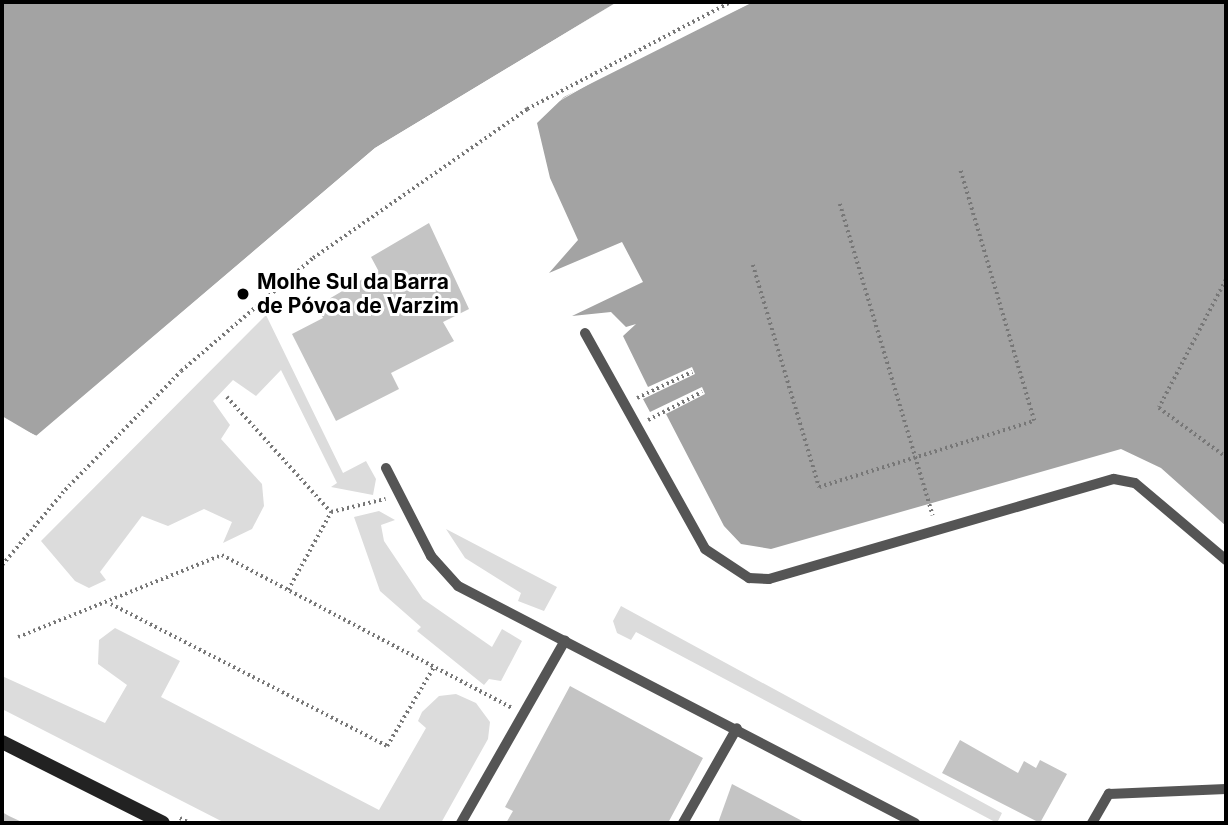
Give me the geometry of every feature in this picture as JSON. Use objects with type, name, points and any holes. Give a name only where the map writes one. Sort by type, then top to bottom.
[{"type":"main road","points":[[2,742],[163,823]]},
{"type":"lane","points":[[585,333],[705,549],[749,578],[769,579],[1114,479],[1135,483],[1226,560]]},
{"type":"lane","points":[[386,468],[444,575],[915,823]]},
{"type":"lane","points":[[461,823],[565,640]]},
{"type":"lane","points":[[683,823],[737,728]]},
{"type":"lane","points":[[1092,823],[1109,794],[1226,789]]},
{"type":"path","points":[[2,565],[65,489],[181,372],[313,258],[527,109],[731,2]]},
{"type":"path","points":[[753,265],[819,487],[1034,421],[960,170]]},
{"type":"path","points":[[840,204],[938,530]]},
{"type":"path","points":[[1226,280],[1159,408],[1226,457]]},
{"type":"path","points":[[625,404],[692,372]]},
{"type":"path","points":[[637,426],[702,391]]},
{"type":"path","points":[[227,397],[331,512]]},
{"type":"path","points":[[288,590],[331,512],[400,496]]},
{"type":"path","points":[[18,637],[111,604],[222,555],[523,714]]},
{"type":"path","points":[[111,604],[387,747],[434,667]]},
{"type":"shaded area","points":[[2,2],[617,2],[375,148],[36,436],[2,416]]},
{"type":"shaded area","points":[[753,2],[1226,2],[1226,526],[1161,468],[1121,449],[771,549],[741,544],[724,526],[666,414],[705,394],[702,387],[650,412],[643,399],[695,374],[692,367],[648,387],[623,336],[636,324],[626,327],[611,312],[572,316],[643,282],[622,242],[549,273],[578,240],[550,178],[537,123],[564,97]]},
{"type":"shaded area","points":[[266,315],[343,473],[366,461],[376,479],[373,495],[331,487],[337,483],[281,370],[256,396],[233,380],[213,401],[230,425],[221,439],[262,484],[264,506],[252,529],[223,543],[232,522],[204,509],[168,526],[142,516],[100,572],[106,580],[89,588],[75,581],[41,541]]},
{"type":"shaded area","points":[[379,511],[395,520],[381,525],[384,541],[423,599],[492,647],[502,629],[522,641],[501,681],[489,679],[484,685],[417,631],[421,627],[380,591],[354,517]]},
{"type":"shaded area","points":[[446,529],[557,587],[544,611],[518,601],[521,593],[465,558]]},
{"type":"shaded area","points":[[621,606],[1002,813],[997,823],[636,632],[631,640],[617,633],[613,621]]},
{"type":"shaded area","points":[[115,628],[180,661],[161,697],[379,810],[426,728],[418,721],[422,712],[439,696],[456,694],[476,703],[490,722],[488,739],[441,823],[225,823],[2,709],[2,676],[105,723],[127,685],[98,664],[99,640]]},
{"type":"pier","points":[[617,2],[377,150],[38,439],[2,420],[37,436],[375,148]]},
{"type":"pier","points":[[753,2],[638,56],[549,107],[645,48]]},
{"type":"building","points":[[429,223],[469,309],[443,322],[454,341],[391,373],[399,389],[336,421],[292,334],[323,318],[317,306],[378,270],[371,257]]},
{"type":"building","points":[[570,686],[703,758],[668,823],[506,823],[513,811],[505,807]]},
{"type":"building","points":[[960,740],[1018,773],[1024,761],[1036,768],[1040,760],[1067,774],[1040,823],[942,773]]},
{"type":"building","points":[[732,784],[806,823],[718,823]]},
{"type":"building","points":[[2,812],[9,816],[24,823],[2,823]]},
{"type":"place","name":"Molhe Sul da Barra de Póvoa de Varzim","points":[[243,294]]}]
